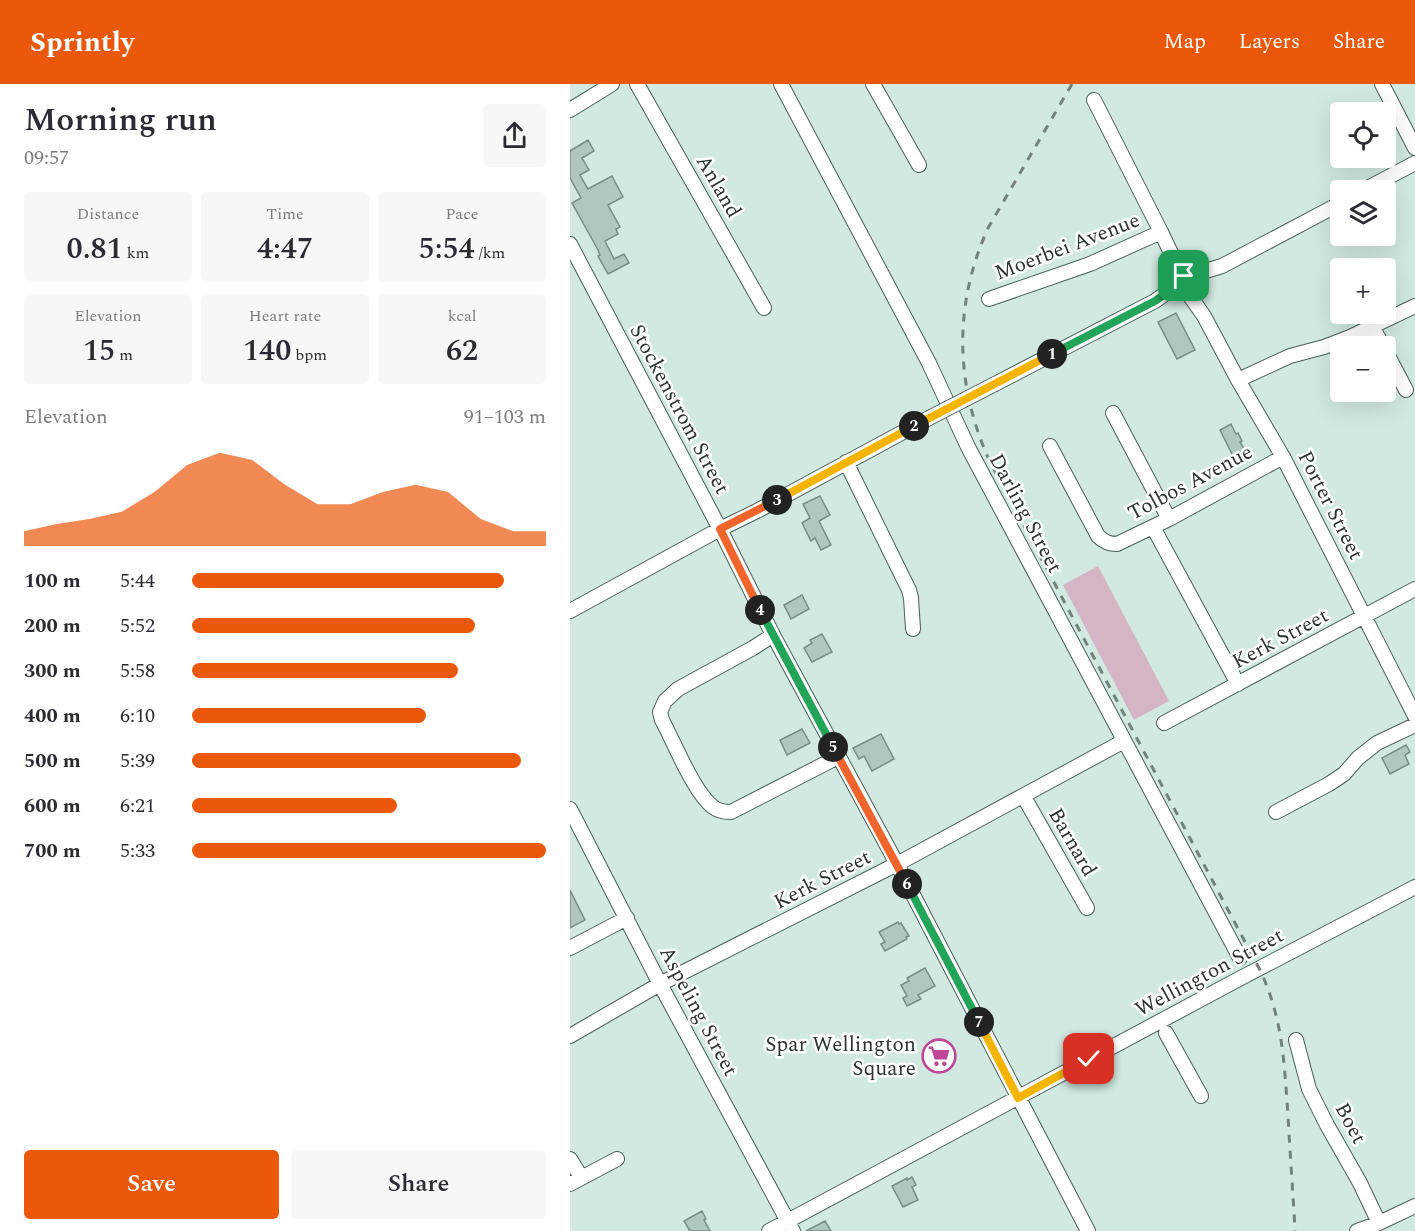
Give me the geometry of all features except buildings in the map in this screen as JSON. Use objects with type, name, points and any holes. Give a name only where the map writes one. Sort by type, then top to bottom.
[{"type":"street","points":[[570,110],[612,84]]},
{"type":"street","name":"Anland","points":[[637,84],[764,308]]},
{"type":"street","name":"Darling Street","points":[[781,84],[929,363],[968,447],[1240,958]]},
{"type":"street","points":[[873,84],[919,165]]},
{"type":"street","points":[[1382,84],[1415,148]]},
{"type":"street","name":"Porter Street","points":[[1094,100],[1161,232],[1176,272],[1188,284],[1238,380],[1283,457],[1415,716]]},
{"type":"street","points":[[1383,180],[1415,163]]},
{"type":"street","points":[[570,610],[929,418],[1188,284],[1202,272],[1222,266],[1330,209]]},
{"type":"street","name":"Moerbei Avenue","points":[[989,299],[1090,264],[1161,232]]},
{"type":"street","name":"Stockenstrom Street","points":[[570,244],[720,529],[773,635],[897,864],[1088,1231]]},
{"type":"street","points":[[1238,380],[1290,357],[1324,347],[1415,306]]},
{"type":"street","points":[[1372,326],[1378,336]]},
{"type":"street","points":[[1396,371],[1406,390]]},
{"type":"street","points":[[1113,413],[1169,519]]},
{"type":"street","name":"Tolbos Avenue","points":[[1050,446],[1098,536],[1106,542],[1117,544],[1154,527],[1283,457]]},
{"type":"street","points":[[846,462],[909,590],[913,629]]},
{"type":"street","points":[[1154,527],[1238,684]]},
{"type":"street","name":"Kerk Street","points":[[1164,723],[1415,589]]},
{"type":"street","points":[[773,635],[678,689],[664,701],[660,712],[662,720],[694,783],[714,808],[722,812],[731,812],[838,757]]},
{"type":"street","points":[[1276,812],[1344,774],[1358,758],[1377,743],[1415,725]]},
{"type":"street","name":"Kerk Street","points":[[570,1036],[660,984],[897,864],[1125,741]]},
{"type":"street","name":"Barnard","points":[[1024,797],[1087,908]]},
{"type":"street","name":"Aspeling Street","points":[[570,809],[660,984],[790,1226]]},
{"type":"street","name":"Wellington Street","points":[[769,1231],[790,1226],[1018,1098],[1415,887]]},
{"type":"street","points":[[570,948],[627,918]]},
{"type":"street","points":[[1166,1033],[1201,1096]]},
{"type":"street","name":"Boet","points":[[1296,1040],[1309,1089],[1379,1223]]},
{"type":"street","points":[[570,1159],[576,1181],[617,1159]]},
{"type":"street","points":[[1357,1231],[1415,1206]]},
{"type":"shaded area","points":[[1098,566],[1169,701],[1134,720],[1063,585]]},
{"type":"railway","points":[[1072,84],[988,228],[977,257],[964,316],[965,375],[970,404],[978,433],[990,462],[1268,988],[1281,1041],[1295,1231]]},
{"type":"place","name":"Spar Wellington Square","points":[[939,1056]]},
{"type":"route","points":[[1089,1059],[1018,1098],[897,864],[773,635],[720,529],[1155,301],[1179,284],[1180,279],[1184,276]]}]
